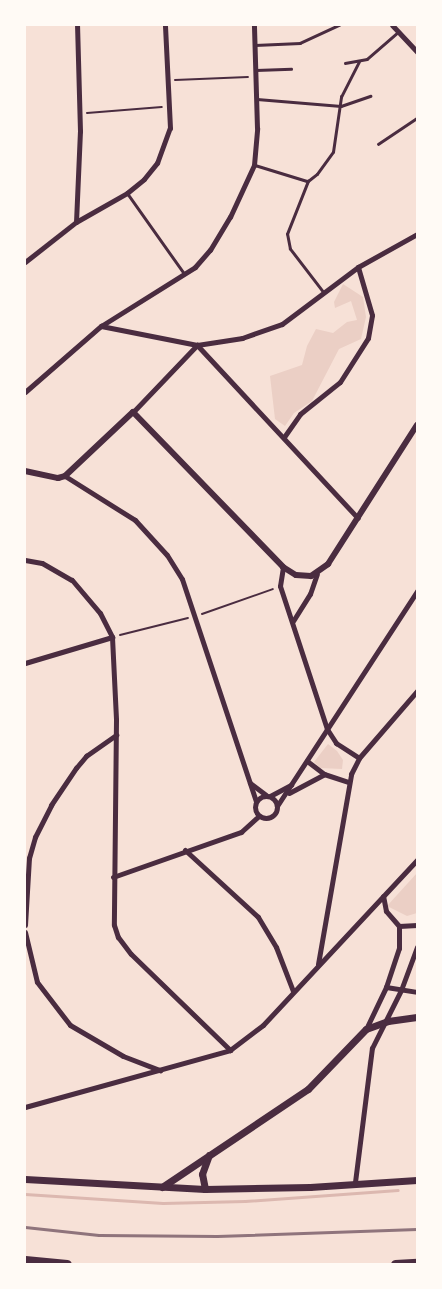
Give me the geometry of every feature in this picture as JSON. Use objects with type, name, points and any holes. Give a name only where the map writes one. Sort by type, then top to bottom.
[{"type":"highway","points":[[25,1260],[66,1264]]},
{"type":"highway","points":[[395,1264],[412,1263]]},
{"type":"main road","points":[[161,1188],[308,1089],[366,1029],[388,1021],[417,1017]]},
{"type":"main road","points":[[205,1188],[202,1174],[209,1155]]},
{"type":"main road","points":[[25,1179],[161,1188],[310,1187],[355,1182],[417,1180]]},
{"type":"street","points":[[76,222],[80,114],[77,25]]},
{"type":"street","points":[[25,262],[76,222],[127,193],[144,179],[157,163],[170,128],[170,80],[166,25]]},
{"type":"street","points":[[25,392],[101,326],[185,274],[210,250],[230,218],[254,165],[257,76],[254,25]]},
{"type":"street","points":[[392,25],[417,52]]},
{"type":"street","points":[[101,326],[198,345],[267,331],[282,324],[358,267],[417,234]]},
{"type":"street","points":[[284,437],[300,414],[340,382],[368,338],[372,315],[358,267]]},
{"type":"street","points":[[198,345],[358,518]]},
{"type":"street","points":[[66,476],[133,412],[198,345]]},
{"type":"street","points":[[133,412],[283,567],[302,576],[317,574]]},
{"type":"street","points":[[293,621],[310,594],[317,574],[328,564],[417,425]]},
{"type":"street","points":[[25,471],[48,477],[66,476],[135,520],[167,555],[177,571],[197,616],[256,801],[255,810],[259,816]]},
{"type":"street","points":[[25,560],[42,563],[72,580],[100,613],[112,637],[116,735],[114,924],[123,945],[230,1050]]},
{"type":"street","points":[[283,567],[280,586],[327,729],[336,743],[359,758]]},
{"type":"street","points":[[114,877],[185,850],[241,832],[259,816],[271,817],[417,591]]},
{"type":"street","points":[[25,663],[112,637]]},
{"type":"street","points":[[318,964],[349,782],[359,758],[417,691]]},
{"type":"street","points":[[25,926],[29,858],[35,837],[51,805],[76,768],[86,756],[116,735]]},
{"type":"street","points":[[307,761],[324,774],[349,782]]},
{"type":"street","points":[[286,795],[324,774]]},
{"type":"street","points":[[250,783],[268,796],[277,806]]},
{"type":"street","points":[[256,801],[293,784]]},
{"type":"street","points":[[185,850],[258,917],[276,947],[293,990]]},
{"type":"street","points":[[25,1107],[230,1050],[263,1025],[293,990],[417,860]]},
{"type":"street","points":[[366,1029],[386,988],[399,948],[399,926],[386,910],[383,896]]},
{"type":"street","points":[[370,909],[386,910]]},
{"type":"street","points":[[399,926],[417,925]]},
{"type":"street","points":[[25,932],[37,982],[70,1025],[123,1056],[160,1070]]},
{"type":"street","points":[[355,1182],[372,1048],[388,1021],[417,947]]},
{"type":"street","points":[[386,988],[417,992]]},
{"type":"lane","points":[[255,45],[300,44],[339,25]]},
{"type":"lane","points":[[345,63],[368,60],[398,32]]},
{"type":"lane","points":[[324,293],[290,250],[287,234],[308,181],[317,174],[333,152],[341,97],[359,62]]},
{"type":"lane","points":[[256,70],[290,69]]},
{"type":"lane","points":[[257,98],[341,106],[370,96]]},
{"type":"lane","points":[[378,144],[417,118]]},
{"type":"lane","points":[[254,165],[308,181]]},
{"type":"lane","points":[[127,193],[185,274]]},
{"type":"path","points":[[170,80],[257,76]]},
{"type":"path","points":[[80,114],[170,106]]},
{"type":"shaded area","points":[[343,284],[363,297],[366,317],[361,339],[339,349],[312,401],[294,413],[285,426],[275,419],[270,376],[302,365],[307,346],[316,329],[333,333],[347,322],[357,320],[351,301],[335,308],[334,302]]},
{"type":"shaded area","points":[[328,744],[337,751],[343,760],[342,769],[320,768],[314,762]]},
{"type":"shaded area","points":[[417,873],[417,913],[407,916],[387,906]]},
{"type":"waterway","points":[[25,1194],[163,1203],[245,1201],[398,1190]]},
{"type":"railway","points":[[25,1227],[99,1235],[217,1236],[417,1229]]}]
